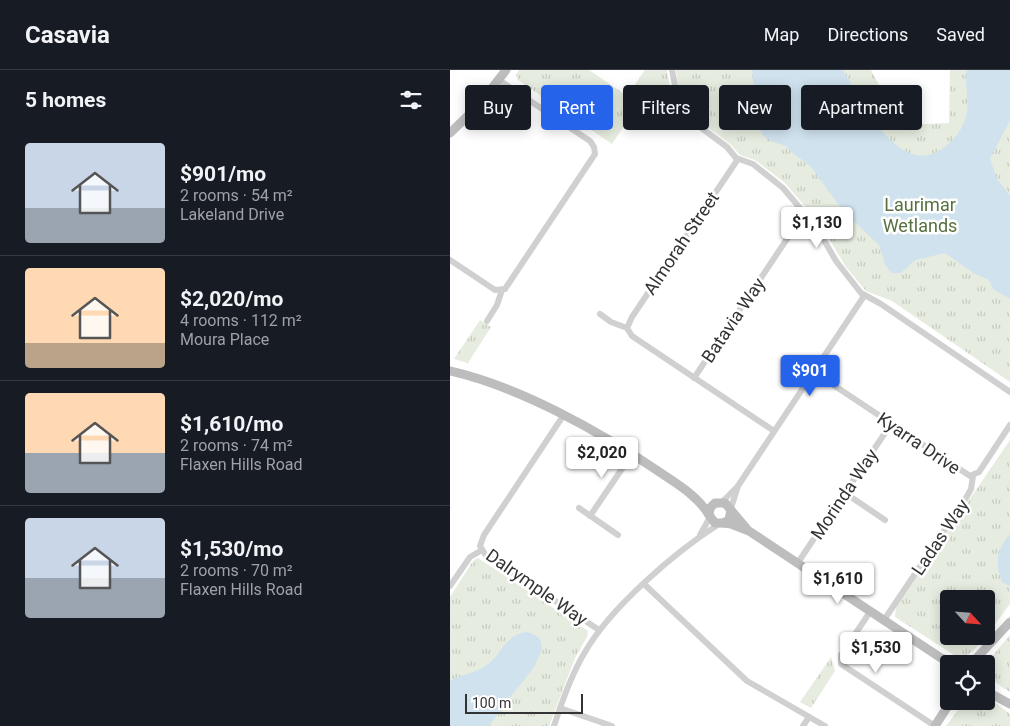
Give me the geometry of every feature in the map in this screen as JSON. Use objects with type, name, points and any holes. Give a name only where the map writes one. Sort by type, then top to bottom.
[{"type":"street","points":[[451,129],[478,105],[506,70]]},
{"type":"street","points":[[672,70],[675,85]]},
{"type":"street","points":[[487,321],[497,305],[502,290],[507,287],[516,274],[591,161],[595,150],[590,141],[499,80]]},
{"type":"street","points":[[703,130],[727,147],[738,159],[753,164],[775,181],[805,212],[836,261],[864,296],[881,304],[1010,392]]},
{"type":"street","name":"Almorah Street","points":[[627,328],[632,317],[738,159]]},
{"type":"street","name":"Batavia Way","points":[[694,378],[805,212]]},
{"type":"street","points":[[450,260],[490,287],[502,290]]},
{"type":"street","points":[[699,536],[710,516],[712,505],[720,502],[738,486],[864,296]]},
{"type":"street","points":[[600,314],[611,322],[627,328],[632,336],[774,432]]},
{"type":"street","points":[[450,371],[495,385],[563,416],[632,454],[691,494],[710,516],[721,523],[749,531]]},
{"type":"street","name":"Kyarra Drive","points":[[814,372],[966,474],[972,476],[978,472],[1010,425]]},
{"type":"street","name":"Dalrymple Way","points":[[563,416],[484,535],[481,541],[482,550],[485,554],[599,630]]},
{"type":"street","name":"Morinda Way","points":[[797,564],[891,424]]},
{"type":"street","points":[[590,516],[632,454]]},
{"type":"street","name":"Ladas Way","points":[[884,620],[966,498],[971,489],[972,476]]},
{"type":"street","points":[[554,726],[576,668],[599,630],[644,584],[699,536],[730,517],[738,486]]},
{"type":"street","points":[[844,493],[885,520]]},
{"type":"street","points":[[691,494],[720,502],[731,509],[749,531],[940,657]]},
{"type":"street","points":[[579,508],[618,535]]},
{"type":"street","points":[[450,586],[470,557],[482,550]]},
{"type":"street","points":[[644,584],[740,675],[825,726]]},
{"type":"street","points":[[870,612],[841,655],[842,664],[935,726],[947,710]]},
{"type":"street","points":[[980,655],[1010,622]]},
{"type":"street","points":[[986,655],[990,646]]},
{"type":"street","points":[[995,691],[1004,700]]},
{"type":"street","points":[[560,708],[612,726]]},
{"type":"street","points":[[803,726],[809,717]]},
{"type":"green space","points":[[519,70],[589,70],[611,85],[541,85],[541,96],[531,89],[531,85],[525,85],[518,80],[516,75]]},
{"type":"green space","points":[[645,70],[667,70],[670,85],[635,85]]},
{"type":"green space","name":"Laurimar Wetlands","points":[[676,70],[871,70],[879,85],[801,85],[801,130],[922,130],[922,124],[949,123],[950,70],[1010,70],[1010,382],[892,301],[866,291],[846,267],[820,224],[785,183],[755,160],[740,155],[730,144],[709,128],[709,85],[678,85]]},
{"type":"green space","points":[[613,86],[623,93],[623,128],[612,144],[591,130],[613,130]]},
{"type":"green space","points":[[480,320],[491,327],[468,363],[454,359]]},
{"type":"green space","points":[[1010,440],[1010,604],[995,624],[995,590],[940,590],[940,645],[978,645],[967,655],[954,655],[895,617],[896,607]]},
{"type":"green space","points":[[478,558],[588,631],[587,637],[575,658],[549,726],[450,726],[450,597],[473,561]]},
{"type":"green space","points":[[1010,635],[1010,692],[995,681],[994,655]]},
{"type":"green space","points":[[831,657],[835,671],[811,708],[800,702]]},
{"type":"green space","points":[[995,703],[1010,714],[1010,726],[946,726],[958,710],[995,710]]},
{"type":"water","points":[[752,70],[843,70],[852,85],[801,85],[801,130],[881,130],[896,145],[910,153],[926,155],[942,149],[961,129],[967,114],[967,70],[1010,70],[1010,120],[990,159],[997,179],[1010,196],[1010,299],[993,289],[989,280],[975,274],[945,253],[915,260],[901,273],[891,273],[885,264],[879,245],[844,212],[811,167],[788,149],[788,147],[768,139],[761,132],[760,130],[791,130],[791,85],[753,85]]},
{"type":"water","points":[[1010,534],[1010,586],[1002,582],[998,568],[998,556],[1002,545]]},
{"type":"water","points":[[526,632],[537,636],[541,643],[541,652],[529,673],[489,726],[450,726],[450,681],[484,667],[490,663],[507,642],[518,634]]}]
